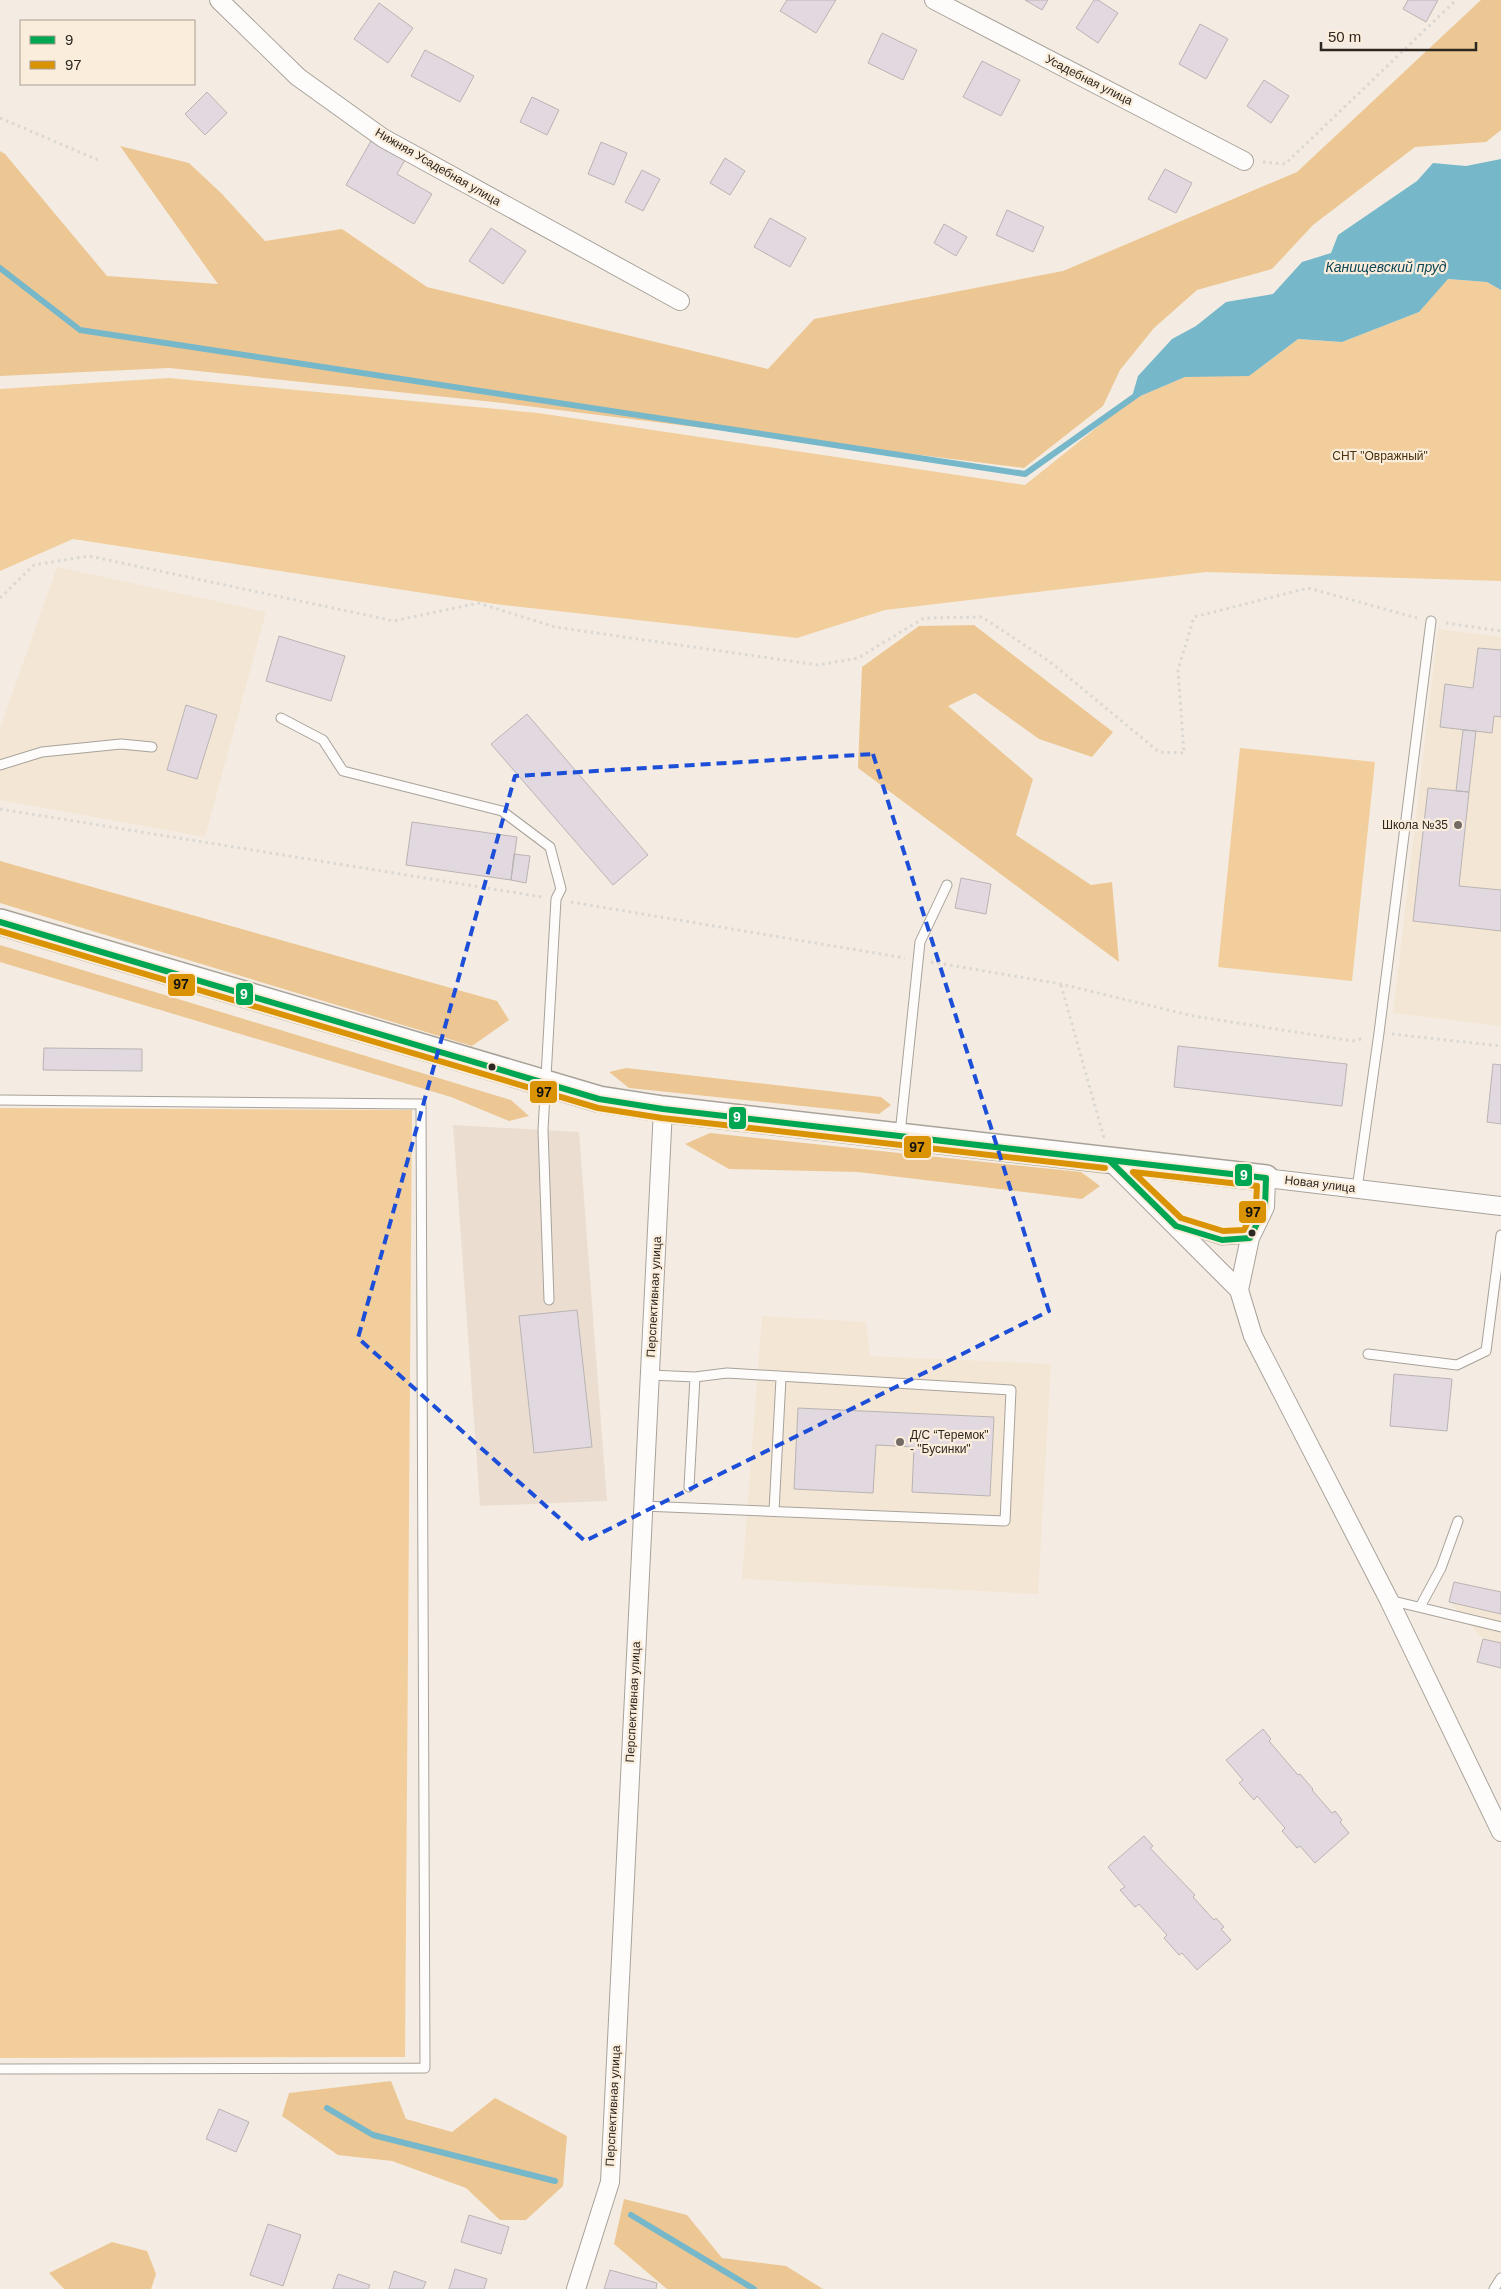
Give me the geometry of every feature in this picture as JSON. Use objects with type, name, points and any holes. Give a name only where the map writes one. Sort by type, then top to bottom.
[{"type":"street","name":"Нижняя Усадебная улица","points":[[219,0],[298,77],[383,138],[680,301]]},
{"type":"street","name":"Усадебная улица","points":[[934,0],[1244,161]]},
{"type":"street","name":"Новая улица","points":[[0,922],[599,1099],[663,1109],[1501,1206]]},
{"type":"street","name":"Перспективная улица","points":[[576,2289],[610,2182],[663,1109]]},
{"type":"street","points":[[1110,1161],[1239,1290],[1253,1336],[1389,1600],[1501,1832]]},
{"type":"street","points":[[1239,1290],[1250,1238],[1265,1207],[1266,1178]]},
{"type":"lane","points":[[1357,1189],[1379,1033],[1431,621]]},
{"type":"lane","points":[[281,718],[323,740],[342,771],[502,811],[550,847],[561,889],[556,899],[544,1083],[543,1130],[549,1300]]},
{"type":"lane","points":[[0,765],[42,752],[121,744],[152,747]]},
{"type":"lane","points":[[900,1136],[920,942],[947,885]]},
{"type":"lane","points":[[0,1100],[421,1104],[424,2058],[424,2068],[0,2069]]},
{"type":"lane","points":[[1176,1226],[1222,1240],[1250,1238]]},
{"type":"lane","points":[[1368,1354],[1457,1365],[1486,1351],[1501,1235]]},
{"type":"lane","points":[[643,1506],[1005,1521],[1011,1390],[782,1378],[727,1373],[695,1377],[650,1374]]},
{"type":"lane","points":[[689,1487],[695,1377]]},
{"type":"lane","points":[[774,1511],[782,1378]]},
{"type":"lane","points":[[1420,1608],[1441,1568],[1458,1521]]},
{"type":"lane","points":[[1389,1600],[1501,1627]]},
{"type":"lane","points":[[1494,2289],[1501,2278]]},
{"type":"path","points":[[1244,161],[1285,164],[1456,0]]},
{"type":"path","points":[[0,118],[98,160]]},
{"type":"path","points":[[0,598],[34,565],[89,556],[394,621],[478,603],[555,627],[688,648],[818,665],[858,658],[924,618],[982,617],[1049,660],[1159,752],[1184,753],[1178,670],[1194,617],[1308,588],[1431,621],[1501,631]]},
{"type":"path","points":[[0,809],[556,899],[1061,984],[1194,1016],[1353,1041],[1379,1033],[1501,1046]]},
{"type":"path","points":[[1061,984],[1110,1161]]},
{"type":"highlighted area","points":[[873,754],[1049,1311],[585,1541],[358,1338],[515,776]]},
{"type":"shaded area","points":[[1481,0],[1501,0],[1501,130],[1486,142],[1415,147],[1313,225],[1272,269],[1197,290],[1154,328],[1120,370],[1103,406],[1024,468],[494,402],[169,368],[0,376],[0,151],[5,154],[107,276],[218,284],[120,146],[189,163],[222,194],[265,241],[342,229],[427,287],[768,369],[814,319],[1063,271],[1297,172]]},
{"type":"shaded area","points":[[57,567],[266,612],[205,837],[0,800],[0,728]]},
{"type":"shaded area","points":[[974,625],[1113,732],[1092,757],[1039,739],[975,693],[948,706],[1033,779],[1016,835],[1091,885],[1112,882],[1119,962],[858,768],[862,667],[919,626]]},
{"type":"shaded area","name":"Школа №35","points":[[1438,629],[1501,637],[1501,1026],[1393,1013]]},
{"type":"shaded area","points":[[0,861],[497,1001],[509,1020],[472,1046],[0,903]]},
{"type":"shaded area","points":[[0,945],[511,1100],[529,1116],[509,1121],[451,1097],[0,962]]},
{"type":"shaded area","points":[[626,1068],[881,1097],[891,1105],[879,1114],[629,1088],[609,1072]]},
{"type":"shaded area","points":[[453,1125],[579,1132],[607,1501],[480,1506]]},
{"type":"shaded area","points":[[710,1133],[1081,1172],[1100,1186],[1082,1199],[858,1172],[729,1169],[685,1144]]},
{"type":"shaded area","name":"Д/С “Теремок\" - \"Бусинки\"","points":[[762,1316],[866,1322],[870,1356],[1051,1364],[1038,1594],[742,1579]]},
{"type":"shaded area","points":[[1454,1582],[1501,1592],[1501,1668],[1477,1662],[1483,1639],[1450,1602]]},
{"type":"shaded area","points":[[391,2081],[406,2119],[452,2132],[495,2098],[567,2136],[563,2186],[526,2220],[500,2220],[466,2188],[392,2161],[338,2155],[282,2116],[289,2093]]},
{"type":"shaded area","points":[[624,2199],[687,2215],[722,2258],[786,2266],[823,2289],[667,2289],[614,2244]]},
{"type":"shaded area","points":[[112,2242],[147,2251],[156,2274],[151,2289],[64,2289],[49,2273]]},
{"type":"green space","name":"СНТ \"Овражный\"","points":[[1447,279],[1487,282],[1501,290],[1501,581],[1206,572],[885,610],[797,638],[495,604],[73,539],[0,571],[0,389],[169,378],[538,413],[1025,485],[1131,400],[1185,377],[1257,370],[1298,339],[1342,342],[1419,312]]},
{"type":"green space","points":[[1240,748],[1375,762],[1352,981],[1218,967]]},
{"type":"green space","points":[[0,1108],[412,1110],[405,2057],[0,2058]]},
{"type":"water","name":"Канищевский пруд","points":[[1501,159],[1501,290],[1487,282],[1448,279],[1419,312],[1342,342],[1298,339],[1249,376],[1185,377],[1131,400],[1138,376],[1172,339],[1196,326],[1226,302],[1273,294],[1302,262],[1331,253],[1338,235],[1417,181],[1433,163],[1466,166]]},
{"type":"building","points":[[787,0],[836,0],[816,33],[780,11]]},
{"type":"building","points":[[1025,0],[1048,0],[1042,10]]},
{"type":"building","points":[[1094,0],[1098,0],[1118,13],[1098,43],[1076,28]]},
{"type":"building","points":[[1408,0],[1438,0],[1426,22],[1403,9]]},
{"type":"building","points":[[379,3],[413,28],[388,63],[354,39]]},
{"type":"building","points":[[1200,24],[1228,39],[1206,79],[1179,64]]},
{"type":"building","points":[[882,33],[917,50],[903,80],[868,63]]},
{"type":"building","points":[[425,50],[474,76],[460,102],[411,76]]},
{"type":"building","points":[[982,61],[1020,80],[1001,116],[963,97]]},
{"type":"building","points":[[1264,80],[1289,96],[1271,123],[1247,106]]},
{"type":"building","points":[[207,92],[227,113],[205,135],[185,114]]},
{"type":"building","points":[[532,97],[559,110],[547,135],[520,122]]},
{"type":"building","points":[[371,141],[405,160],[397,174],[432,194],[414,224],[346,185]]},
{"type":"building","points":[[601,142],[627,153],[614,185],[588,174]]},
{"type":"building","points":[[725,158],[745,171],[730,195],[710,183]]},
{"type":"building","points":[[1165,169],[1192,183],[1176,213],[1148,199]]},
{"type":"building","points":[[642,170],[660,179],[643,211],[625,202]]},
{"type":"building","points":[[1007,210],[1044,227],[1033,252],[996,235]]},
{"type":"building","points":[[770,218],[806,238],[790,267],[754,247]]},
{"type":"building","points":[[944,224],[967,237],[956,256],[934,243]]},
{"type":"building","points":[[491,228],[526,251],[503,284],[469,261]]},
{"type":"building","points":[[279,636],[345,656],[331,701],[266,681]]},
{"type":"building","points":[[1478,648],[1501,650],[1501,717],[1494,716],[1492,733],[1440,727],[1445,684],[1473,688]]},
{"type":"building","points":[[186,705],[217,715],[197,779],[167,770]]},
{"type":"building","points":[[527,714],[648,855],[613,885],[491,744]]},
{"type":"building","points":[[1463,730],[1476,731],[1469,792],[1456,791]]},
{"type":"building","points":[[1428,788],[1469,792],[1459,886],[1501,890],[1501,931],[1413,921]]},
{"type":"building","points":[[412,822],[517,837],[511,880],[406,865]]},
{"type":"building","points":[[514,854],[530,856],[526,883],[511,880]]},
{"type":"building","points":[[961,878],[991,884],[986,914],[955,908]]},
{"type":"building","points":[[1178,1046],[1347,1064],[1342,1106],[1174,1087]]},
{"type":"building","points":[[44,1048],[142,1049],[142,1071],[43,1070]]},
{"type":"building","points":[[1493,1064],[1501,1065],[1501,1124],[1487,1122]]},
{"type":"building","points":[[577,1310],[592,1447],[534,1453],[519,1316]]},
{"type":"building","points":[[1394,1374],[1452,1379],[1447,1431],[1390,1426]]},
{"type":"building","points":[[798,1408],[994,1417],[990,1496],[912,1492],[914,1447],[876,1445],[873,1493],[794,1489]]},
{"type":"building","points":[[1454,1582],[1501,1592],[1501,1614],[1449,1602]]},
{"type":"building","points":[[1483,1639],[1501,1643],[1501,1668],[1477,1662]]},
{"type":"building","points":[[1263,1729],[1271,1739],[1269,1741],[1298,1775],[1300,1774],[1332,1813],[1335,1811],[1342,1820],[1340,1822],[1349,1833],[1315,1863],[1300,1846],[1297,1848],[1282,1831],[1285,1828],[1257,1796],[1254,1800],[1239,1783],[1243,1780],[1226,1760]]},
{"type":"building","points":[[1144,1836],[1153,1846],[1150,1848],[1195,1895],[1193,1897],[1214,1920],[1216,1918],[1224,1927],[1221,1929],[1231,1940],[1197,1970],[1182,1953],[1179,1955],[1164,1938],[1167,1935],[1139,1904],[1135,1907],[1120,1890],[1125,1887],[1108,1867]]},
{"type":"building","points":[[219,2109],[249,2122],[236,2152],[206,2139]]},
{"type":"building","points":[[469,2215],[509,2227],[501,2254],[461,2242]]},
{"type":"building","points":[[268,2224],[301,2235],[283,2286],[250,2275]]},
{"type":"building","points":[[455,2269],[487,2279],[484,2289],[449,2289]]},
{"type":"building","points":[[610,2270],[657,2283],[656,2289],[604,2289]]},
{"type":"building","points":[[394,2271],[426,2282],[423,2289],[389,2289]]},
{"type":"building","points":[[338,2274],[370,2285],[368,2289],[333,2289]]},
{"type":"waterway","points":[[0,268],[80,330],[1025,474],[1138,394]]},
{"type":"waterway","points":[[327,2108],[373,2135],[555,2181]]},
{"type":"waterway","points":[[631,2215],[754,2289]]},
{"type":"transit line","name":"9","points":[[0,922],[599,1099],[663,1109],[1266,1178],[1265,1207],[1250,1238],[1222,1240],[1176,1226],[1110,1161]]},
{"type":"transit line","name":"97","points":[[0,931],[598,1108],[662,1118],[1105,1168]]},
{"type":"transit line","name":"97","points":[[1133,1172],[1257,1186],[1256,1205],[1244,1230],[1223,1231],[1181,1218],[1133,1172]]},
{"type":"place","name":"Школа №35","points":[[1458,825]]},
{"type":"place","name":"Д/С “Теремок\" - \"Бусинки\"","points":[[900,1442]]}]
